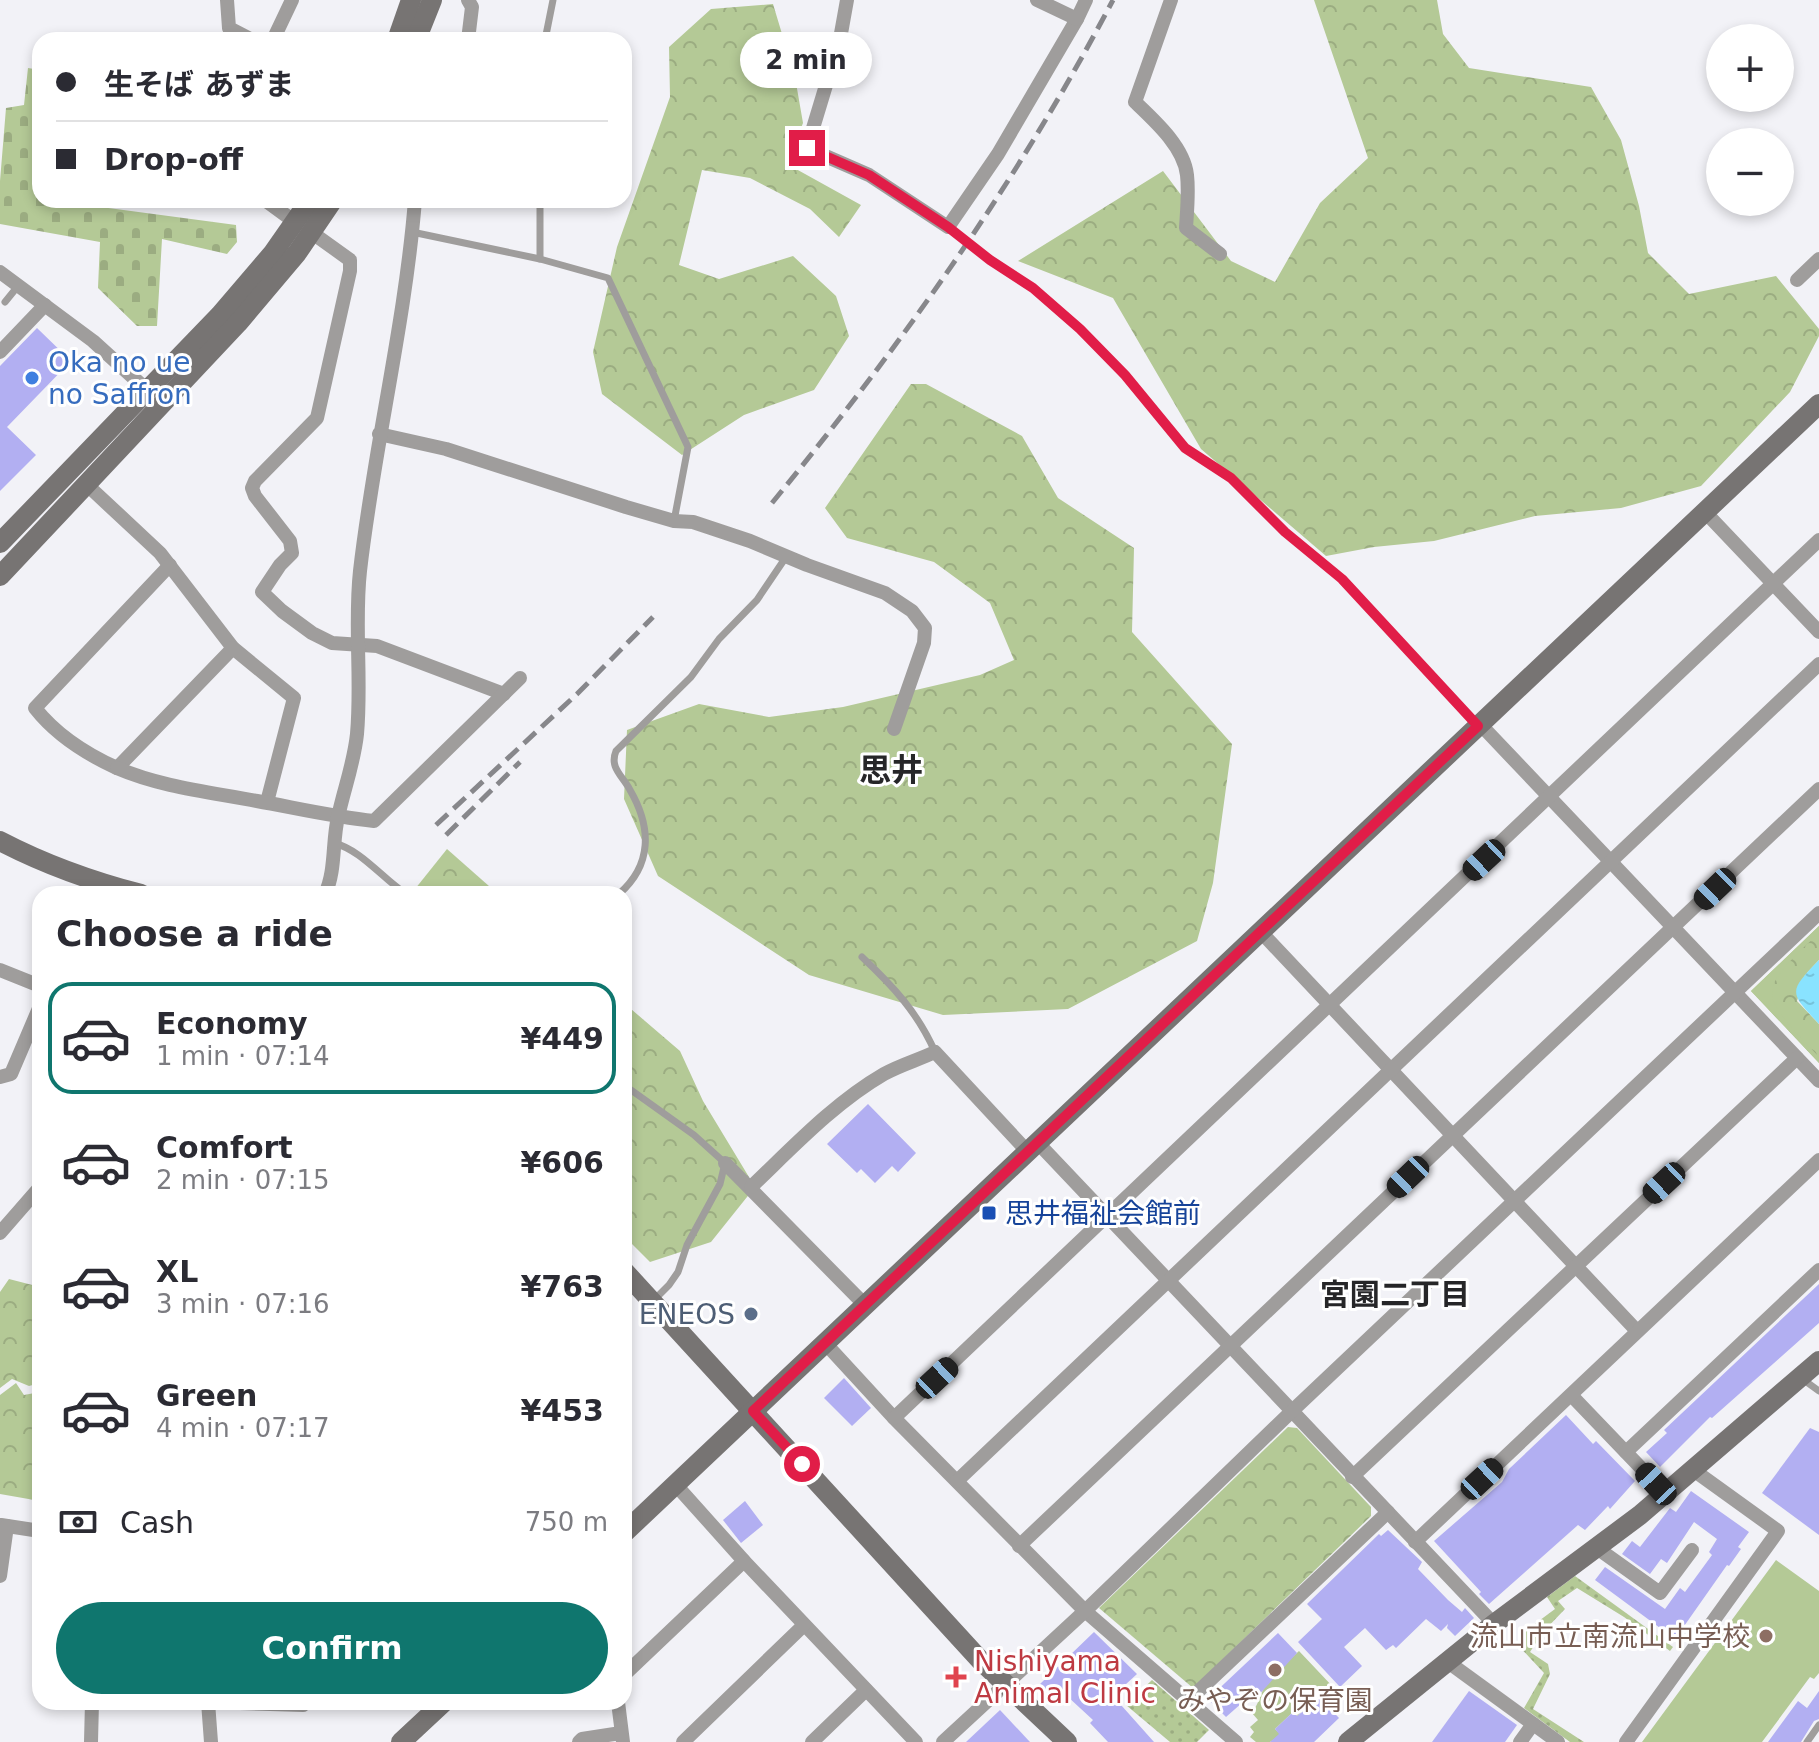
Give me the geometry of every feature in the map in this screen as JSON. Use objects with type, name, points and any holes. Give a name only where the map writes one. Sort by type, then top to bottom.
[{"type":"street","points":[[227,0],[229,28],[237,32]]},
{"type":"street","points":[[277,32],[292,0]]},
{"type":"street","points":[[400,32],[411,0]]},
{"type":"street","points":[[419,32],[432,0]]},
{"type":"street","points":[[468,0],[472,7],[469,32]]},
{"type":"street","points":[[847,0],[840,39],[807,148],[869,175],[948,227],[998,154],[1086,0]]},
{"type":"street","points":[[1037,0],[1077,19]]},
{"type":"street","points":[[1171,0],[1135,102],[1152,118],[1182,158],[1187,174],[1186,228],[1220,254]]},
{"type":"street","points":[[276,208],[350,260],[350,271],[317,418],[255,481],[252,488],[290,541],[292,553],[262,592],[312,633],[332,643],[377,646],[504,694]]},
{"type":"street","points":[[0,576],[238,323],[303,227],[308,208]]},
{"type":"street","points":[[0,543],[324,208]]},
{"type":"street","points":[[328,886],[338,817],[351,772],[357,733],[356,646],[360,574],[379,434],[404,298],[414,208]]},
{"type":"street","points":[[1797,280],[1819,259]]},
{"type":"street","points":[[0,272],[93,341],[147,390]]},
{"type":"street","points":[[0,352],[45,305]]},
{"type":"street","points":[[632,1525],[1819,404]]},
{"type":"street","points":[[379,434],[446,449],[674,521],[693,522],[885,593],[920,620],[925,628],[924,643],[894,729]]},
{"type":"street","points":[[85,483],[170,565],[233,648],[294,698],[267,802]]},
{"type":"street","points":[[1705,512],[1819,632]]},
{"type":"street","points":[[894,1418],[1819,540]]},
{"type":"street","points":[[170,565],[35,708],[45,721],[93,758],[149,780],[338,817],[374,821],[520,678]]},
{"type":"street","points":[[117,768],[233,648]]},
{"type":"street","points":[[957,1481],[1819,664]]},
{"type":"street","points":[[1479,725],[1819,1081]]},
{"type":"street","points":[[1019,1546],[1819,789]]},
{"type":"street","points":[[0,841],[46,864],[110,886]]},
{"type":"street","points":[[943,1742],[1085,1611],[1819,913]]},
{"type":"street","points":[[1260,931],[1637,1331]]},
{"type":"street","points":[[0,970],[32,983]]},
{"type":"street","points":[[0,1077],[11,1074],[32,1025]]},
{"type":"street","points":[[751,1187],[806,1134],[862,1089],[885,1073],[935,1052],[1169,1280],[1494,1624]]},
{"type":"street","points":[[1352,1477],[1797,1058]]},
{"type":"street","points":[[1415,1542],[1819,1160]]},
{"type":"street","points":[[725,1163],[865,1305]]},
{"type":"street","points":[[0,1233],[32,1196]]},
{"type":"street","points":[[1626,1452],[1819,1270]]},
{"type":"street","points":[[632,1280],[1004,1684],[1067,1742]]},
{"type":"street","points":[[825,1343],[894,1418],[1085,1611],[1236,1742]]},
{"type":"street","points":[[1348,1742],[1494,1624],[1665,1493],[1819,1361]]},
{"type":"street","points":[[1572,1396],[1665,1493]]},
{"type":"street","points":[[1626,1742],[1778,1531],[1692,1469]]},
{"type":"street","points":[[675,1484],[916,1742]]},
{"type":"street","points":[[1188,1701],[1388,1512]]},
{"type":"street","points":[[0,1576],[3,1526],[32,1530]]},
{"type":"street","points":[[1597,1548],[1660,1593],[1692,1550]]},
{"type":"street","points":[[632,1667],[744,1561]]},
{"type":"street","points":[[683,1742],[804,1625]]},
{"type":"street","points":[[1448,1662],[1558,1742]]},
{"type":"street","points":[[812,1742],[866,1690]]},
{"type":"street","points":[[91,1742],[92,1710]]},
{"type":"street","points":[[209,1710],[211,1742]]},
{"type":"street","points":[[401,1742],[435,1710]]},
{"type":"street","points":[[579,1742],[582,1739],[622,1737],[619,1710]]},
{"type":"street","points":[[1520,1742],[1533,1724]]},
{"type":"lane","points":[[547,32],[553,0]]},
{"type":"lane","points":[[540,208],[540,259]]},
{"type":"lane","points":[[948,227],[1033,288],[1080,329],[1125,375],[1185,448],[1231,478],[1285,532],[1342,579],[1479,725]]},
{"type":"lane","points":[[412,232],[540,259],[608,278],[688,447],[674,521]]},
{"type":"lane","points":[[5,302],[18,286]]},
{"type":"lane","points":[[628,886],[635,880],[644,860],[645,832],[635,799],[614,764],[616,751],[691,677],[719,639],[757,600],[786,557]]},
{"type":"lane","points":[[334,843],[349,846],[394,886]]},
{"type":"lane","points":[[862,957],[893,986],[922,1024],[935,1052]]},
{"type":"lane","points":[[632,1091],[694,1135],[725,1163],[720,1184],[687,1245],[678,1272],[652,1302]]},
{"type":"lane","points":[[1800,1377],[1819,1391]]},
{"type":"lane","points":[[1807,1742],[1819,1725]]},
{"type":"green space","points":[[1314,0],[1437,0],[1443,34],[1469,68],[1591,87],[1621,140],[1648,253],[1689,294],[1776,276],[1819,329],[1819,336],[1790,392],[1701,486],[1621,508],[1535,516],[1434,541],[1326,556],[1201,449],[1113,298],[1018,261],[1163,171],[1231,261],[1275,282],[1320,203],[1368,158]]},
{"type":"green space","points":[[773,4],[795,77],[803,123],[787,164],[861,205],[839,237],[810,209],[750,178],[702,170],[679,265],[719,279],[793,256],[836,296],[849,336],[814,390],[744,415],[682,455],[602,394],[593,352],[617,247],[670,97],[669,47],[711,9]]},
{"type":"green space","points":[[28,68],[32,69],[32,208],[108,208],[236,225],[237,242],[227,254],[162,239],[157,326],[137,326],[98,288],[100,242],[0,224],[6,108],[24,105]]},
{"type":"green space","points":[[911,384],[926,384],[1022,436],[1058,498],[1134,548],[1132,632],[1232,744],[1213,883],[1197,941],[1068,1009],[943,1015],[809,975],[658,876],[624,799],[627,730],[699,704],[769,717],[843,707],[980,675],[1014,660],[990,603],[934,562],[847,538],[825,508]]},
{"type":"green space","points":[[447,849],[489,886],[417,886]]},
{"type":"green space","points":[[1819,926],[1819,960],[1805,975],[1797,1001],[1819,1024],[1819,1063],[1751,991]]},
{"type":"green space","points":[[1819,926],[1819,933],[1774,983],[1772,994],[1776,1006],[1819,1057],[1819,1063],[1751,991]]},
{"type":"green space","points":[[632,1010],[680,1051],[703,1101],[755,1187],[711,1242],[650,1262],[632,1244]]},
{"type":"green space","points":[[9,1279],[32,1285],[32,1385],[12,1379],[0,1388],[0,1292]]},
{"type":"green space","points":[[16,1383],[24,1395],[32,1394],[32,1500],[0,1494],[0,1395]]},
{"type":"green space","points":[[1288,1427],[1297,1428],[1371,1507],[1371,1516],[1193,1688],[1099,1608]]},
{"type":"green space","points":[[1776,1560],[1819,1591],[1819,1673],[1814,1679],[1810,1677],[1762,1742],[1642,1742]]},
{"type":"green space","points":[[1575,1576],[1673,1647],[1670,1651],[1577,1588],[1558,1601],[1565,1609],[1543,1632],[1530,1652],[1548,1664],[1550,1674],[1533,1709],[1584,1742],[1570,1742],[1524,1708],[1544,1673],[1516,1643],[1528,1629],[1555,1609],[1547,1597]]},
{"type":"green space","points":[[1299,1651],[1334,1688],[1297,1716],[1293,1712],[1275,1729],[1281,1735],[1270,1742],[1256,1742],[1250,1737],[1254,1732],[1250,1727],[1258,1720],[1252,1713],[1265,1685]]},
{"type":"green space","points":[[1152,1680],[1209,1730],[1197,1742],[1170,1742],[1126,1705]]},
{"type":"water","points":[[1819,960],[1819,1024],[1802,1005],[1796,992],[1802,979]]},
{"type":"building","points":[[37,328],[71,361],[7,427],[36,455],[0,491],[0,366]]},
{"type":"building","points":[[868,1104],[916,1153],[898,1172],[892,1166],[875,1183],[861,1169],[857,1173],[827,1144]]},
{"type":"building","points":[[1819,1284],[1819,1323],[1710,1417],[1660,1467],[1646,1452],[1667,1433],[1664,1430]]},
{"type":"building","points":[[844,1378],[871,1408],[852,1426],[824,1398]]},
{"type":"building","points":[[1566,1415],[1635,1481],[1610,1509],[1608,1506],[1585,1530],[1578,1525],[1489,1604],[1434,1541],[1502,1482],[1509,1469]]},
{"type":"building","points":[[1810,1428],[1819,1432],[1819,1535],[1762,1493]]},
{"type":"building","points":[[1691,1491],[1749,1532],[1738,1547],[1741,1549],[1675,1639],[1595,1580],[1605,1567],[1665,1609],[1680,1588],[1685,1592],[1712,1555],[1709,1552],[1717,1539],[1694,1522],[1667,1563],[1661,1559],[1650,1574],[1622,1554],[1632,1541],[1640,1547],[1670,1508],[1676,1512]]},
{"type":"building","points":[[745,1501],[763,1525],[741,1543],[723,1520]]},
{"type":"building","points":[[1388,1530],[1422,1562],[1418,1569],[1448,1600],[1462,1612],[1465,1608],[1474,1618],[1455,1636],[1447,1628],[1448,1624],[1441,1631],[1426,1619],[1396,1648],[1393,1645],[1386,1650],[1365,1628],[1344,1647],[1362,1666],[1340,1687],[1298,1642],[1322,1619],[1307,1604],[1379,1534],[1381,1536]]},
{"type":"building","points":[[1094,1632],[1137,1674],[1113,1696],[1154,1742],[1108,1742],[1090,1723],[1093,1720],[1067,1696],[1059,1704],[1040,1684]]},
{"type":"building","points":[[1278,1633],[1297,1653],[1255,1699],[1251,1695],[1226,1717],[1208,1699]]},
{"type":"building","points":[[1469,1691],[1517,1725],[1505,1742],[1432,1742]]},
{"type":"building","points":[[1819,1691],[1819,1719],[1814,1721],[1801,1742],[1768,1742],[1798,1701],[1807,1708]]},
{"type":"building","points":[[1320,1698],[1339,1718],[1314,1742],[1270,1742],[1279,1734],[1275,1729],[1293,1712],[1297,1716]]},
{"type":"building","points":[[1000,1710],[1030,1742],[966,1742]]},
{"type":"railway","points":[[772,503],[867,383],[955,260],[1037,134],[1113,0]]},
{"type":"railway","points":[[436,825],[577,694],[653,617]]},
{"type":"railway","points":[[446,835],[520,762]]},
{"type":"place","name":"Oka no ue no Saffron","points":[[32,378]]},
{"type":"place","name":"思井福祉会館前","points":[[989,1213]]},
{"type":"place","name":"ENEOS","points":[[751,1314]]},
{"type":"place","name":"流山市立南流山中学校","points":[[1766,1636]]},
{"type":"place","name":"みやぞの保育園","points":[[1275,1670]]},
{"type":"place","name":"Nishiyama Animal Clinic","points":[[956,1677]]},
{"type":"district","name":"思井","points":[[891,770]]},
{"type":"district","name":"宮園二丁目","points":[[1395,1294]]},
{"type":"route","points":[[802,1464],[753,1411],[1478,726],[1342,579],[1285,532],[1231,478],[1185,448],[1125,375],[1080,329],[1033,288],[869,175],[807,148]]}]
